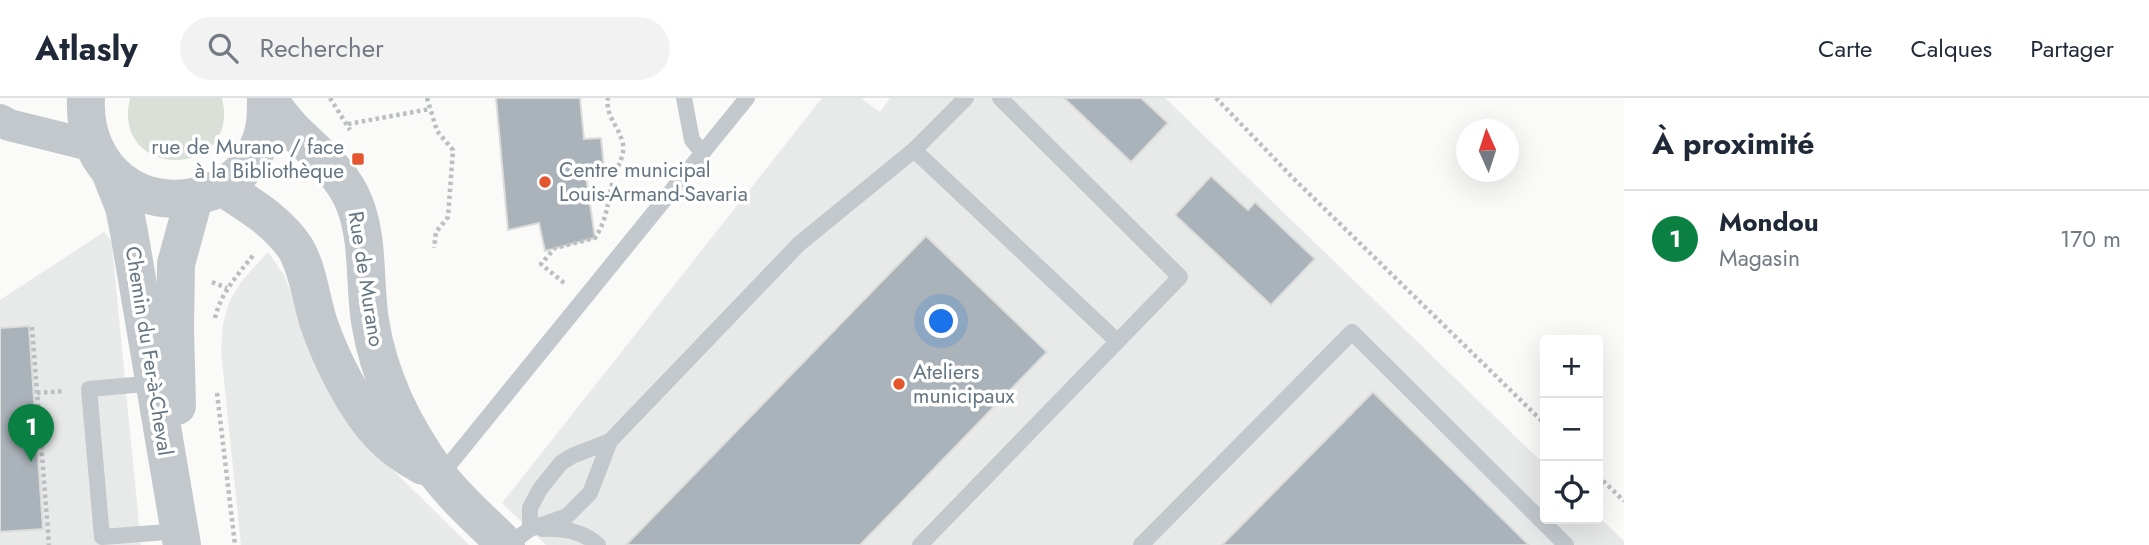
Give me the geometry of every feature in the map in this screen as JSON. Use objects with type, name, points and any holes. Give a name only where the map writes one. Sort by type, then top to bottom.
[{"type":"street","name":"Chemin du Fer-à-Cheval","points":[[86,98],[85,115],[124,207],[165,383],[181,538]]},
{"type":"street","points":[[0,120],[102,160],[130,187],[159,199],[176,200],[208,192],[238,177],[262,139],[267,98]]},
{"type":"street","name":"Rue de Murano","points":[[267,98],[293,130],[330,164],[355,203],[365,248],[370,321],[385,385],[397,410],[439,476]]},
{"type":"street","name":"Chemin du Fer-à-Cheval","points":[[165,383],[176,264],[208,192]]},
{"type":"street","name":"Rue de Murano","points":[[208,192],[266,217],[278,226],[294,247],[301,259],[319,323],[331,354],[346,384],[379,433],[400,453],[439,476],[514,540]]},
{"type":"lane","points":[[684,98],[692,139],[703,153]]},
{"type":"lane","points":[[439,476],[747,98]]},
{"type":"lane","points":[[514,540],[567,516],[590,493],[610,441],[800,244],[914,150],[966,98]]},
{"type":"lane","points":[[920,545],[1180,277],[1000,98]]},
{"type":"lane","points":[[914,150],[1117,341]]},
{"type":"lane","points":[[1140,545],[1353,331],[1566,545]]},
{"type":"lane","points":[[165,383],[89,389],[99,541],[181,538]]},
{"type":"lane","points":[[514,540],[540,489],[561,463],[610,441]]},
{"type":"lane","points":[[514,540],[562,528],[575,531],[598,545]]},
{"type":"path","points":[[427,98],[437,131],[453,150],[448,217],[436,232],[434,248]]},
{"type":"path","points":[[570,288],[541,264],[555,248],[595,238],[602,227],[613,178],[624,152],[617,127],[607,111],[608,98]]},
{"type":"path","points":[[1216,98],[1293,178],[1540,419]]},
{"type":"path","points":[[348,124],[430,109]]},
{"type":"path","points":[[214,326],[221,299],[261,245]]},
{"type":"path","points":[[32,327],[40,462],[49,545]]},
{"type":"path","points":[[216,384],[235,545]]},
{"type":"path","points":[[1603,480],[1624,501]]},
{"type":"shaded area","points":[[130,98],[222,98],[223,125],[213,144],[196,156],[176,160],[156,156],[139,145],[129,125]]},
{"type":"shaded area","points":[[822,98],[861,98],[880,112],[890,98],[1165,98],[1540,460],[1540,524],[1603,524],[1603,521],[1624,541],[1624,545],[546,545],[502,503]]},
{"type":"shaded area","points":[[104,232],[111,240],[113,256],[141,545],[0,545],[0,300]]},
{"type":"shaded area","points":[[268,252],[284,275],[318,360],[365,437],[393,470],[469,545],[241,545],[221,352],[223,324],[229,302],[241,282]]},
{"type":"building","name":"Centre municipal Louis-Armand-Savaria","points":[[496,98],[580,98],[584,139],[601,138],[604,168],[585,170],[595,238],[545,251],[539,223],[508,230]]},
{"type":"building","points":[[1064,98],[1141,98],[1168,123],[1131,162]]},
{"type":"building","points":[[1211,176],[1248,210],[1255,202],[1315,259],[1271,305],[1175,215]]},
{"type":"building","name":"Ateliers municipaux","points":[[926,236],[1047,352],[860,545],[626,545]]},
{"type":"building","points":[[29,326],[43,529],[0,532],[0,328]]},
{"type":"building","points":[[1373,392],[1529,545],[1222,545]]},
{"type":"place","name":"rue de Murano / face à la Bibliothèque","points":[[358,159]]},
{"type":"place","name":"Centre municipal Louis-Armand-Savaria","points":[[545,182]]},
{"type":"place","name":"Ateliers municipaux","points":[[899,384]]},
{"type":"place","name":"Mondou","points":[[31,462]]}]
